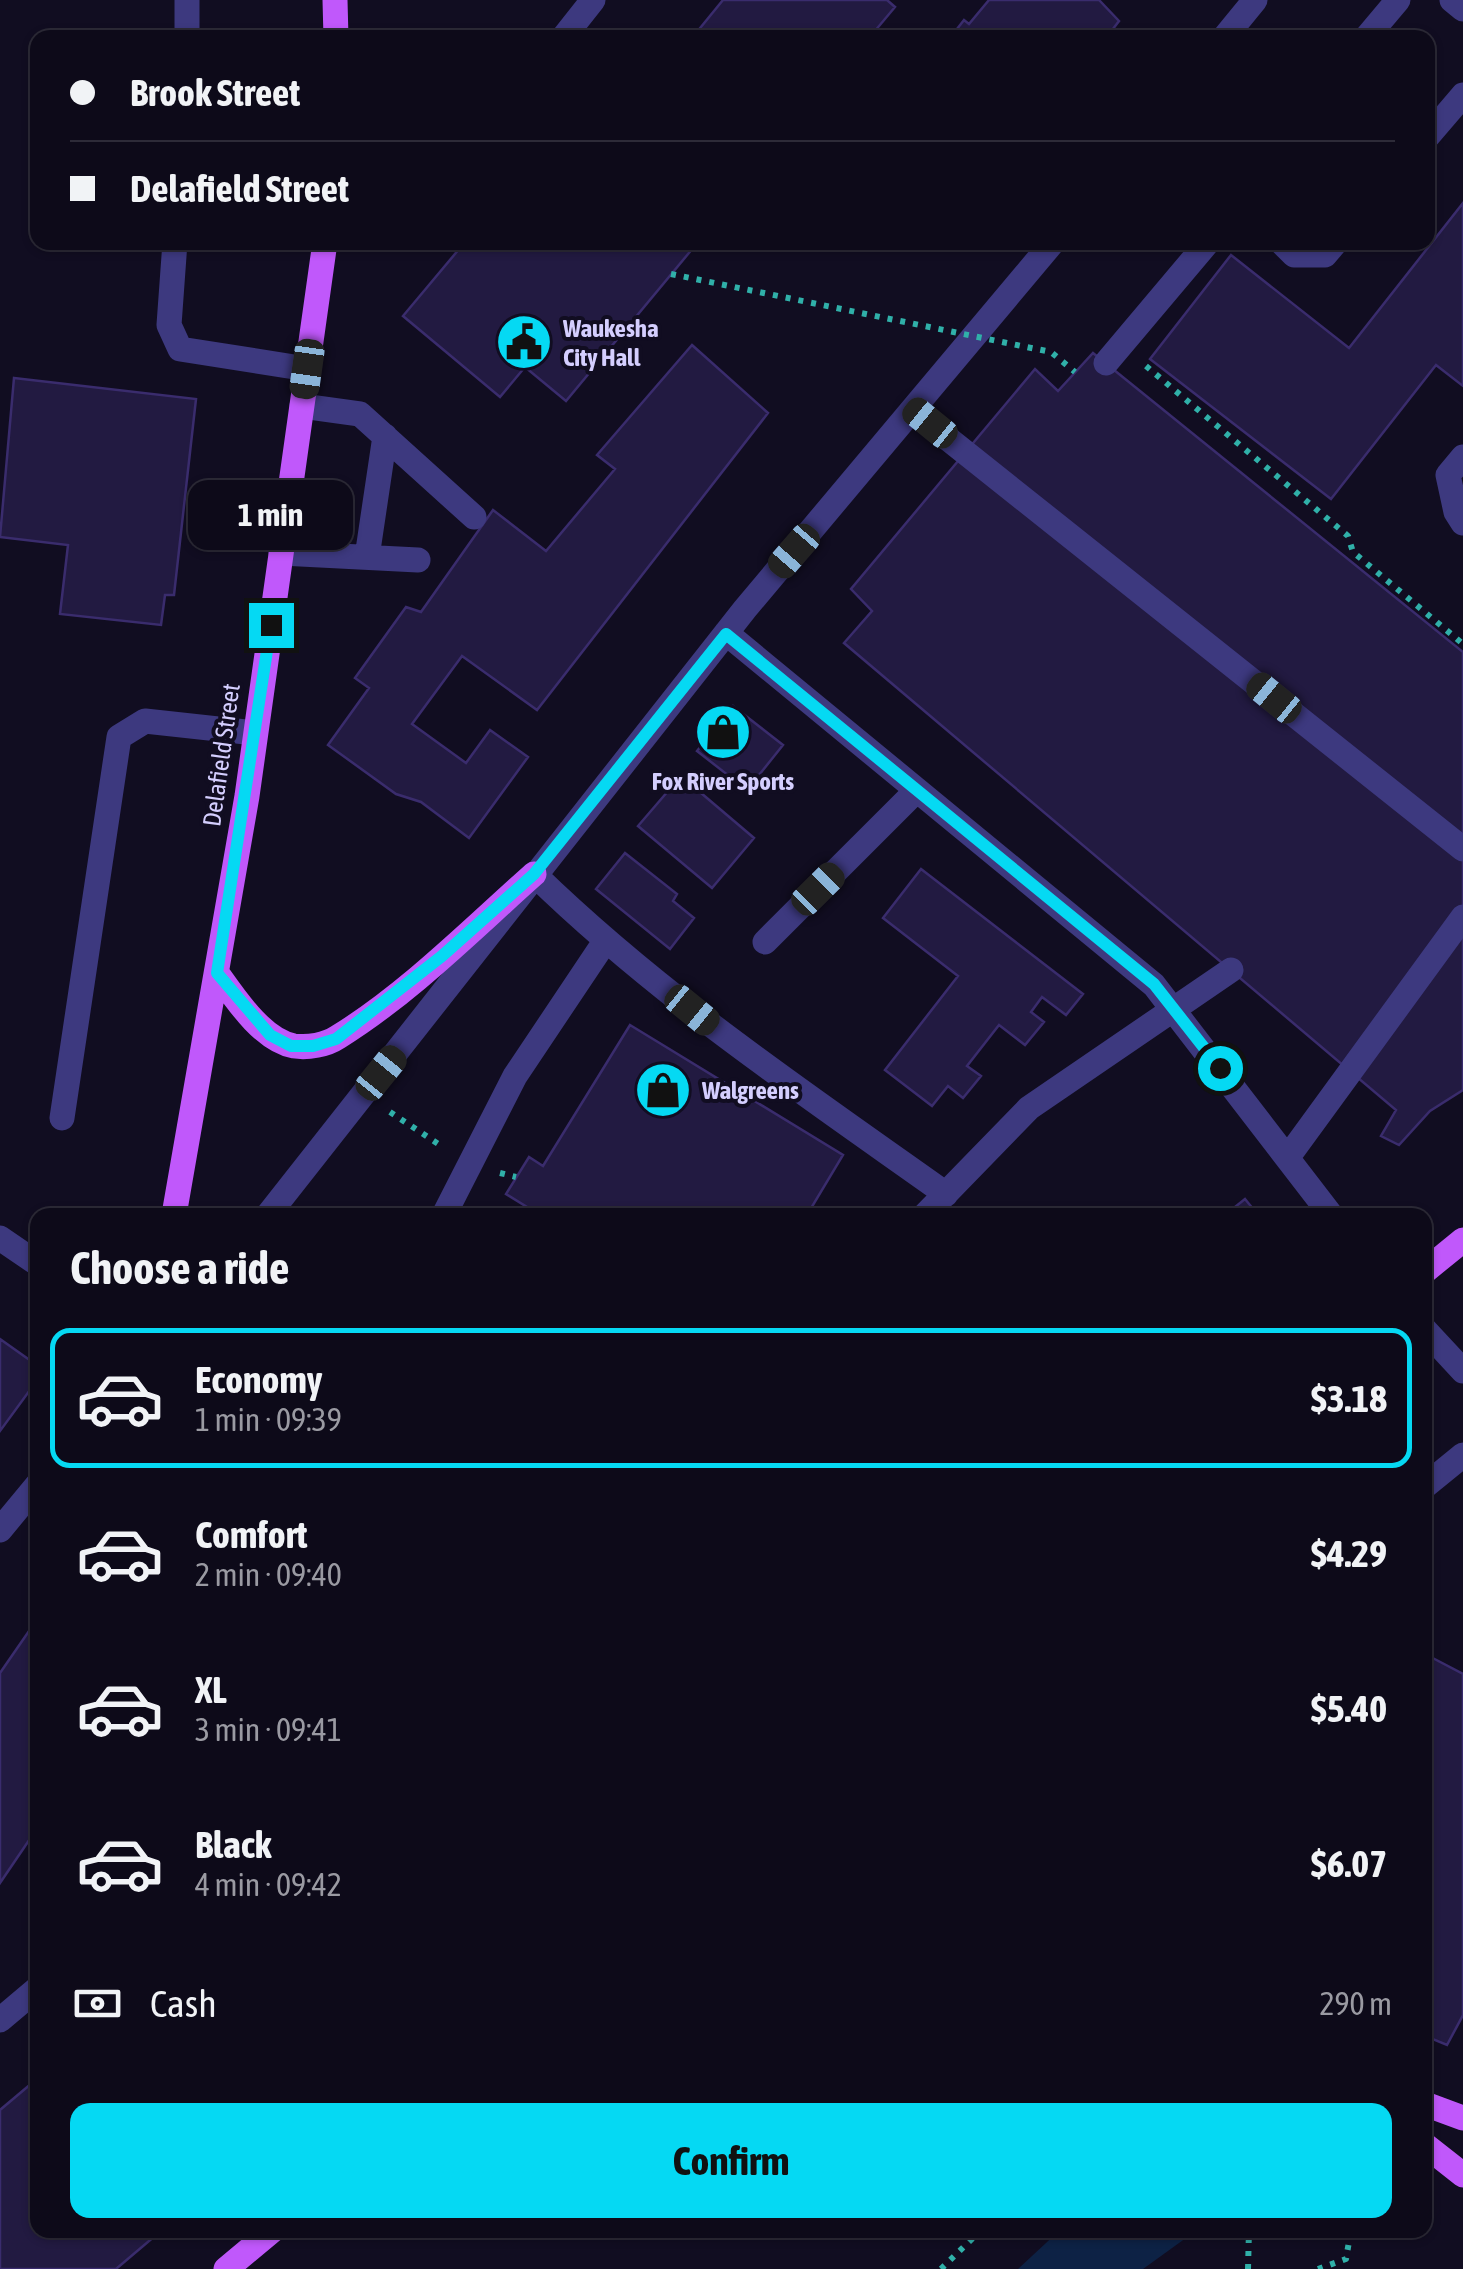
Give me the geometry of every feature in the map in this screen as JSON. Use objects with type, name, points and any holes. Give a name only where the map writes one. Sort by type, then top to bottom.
[{"type":"main road","points":[[335,0],[336,30]]},
{"type":"main road","name":"Delafield Street","points":[[175,1208],[256,733],[324,250]]},
{"type":"main road","points":[[217,973],[270,1035],[291,1046],[313,1046],[336,1039],[442,956],[534,874]]},
{"type":"main road","points":[[1432,1266],[1463,1240]]},
{"type":"main road","points":[[1432,2107],[1463,2118]]},
{"type":"main road","points":[[1432,2151],[1463,2176]]},
{"type":"main road","points":[[226,2269],[263,2238]]},
{"type":"street","points":[[187,0],[187,30]]},
{"type":"street","points":[[569,30],[593,0]]},
{"type":"street","points":[[1231,30],[1255,0]]},
{"type":"street","points":[[1373,30],[1398,0]]},
{"type":"street","points":[[1452,0],[1463,9]]},
{"type":"street","points":[[1435,128],[1463,95]]},
{"type":"street","points":[[174,250],[169,325],[180,349],[307,369]]},
{"type":"street","points":[[273,1208],[726,634],[1046,250]]},
{"type":"street","points":[[1106,363],[1201,250]]},
{"type":"street","points":[[1289,250],[1294,255],[1325,256],[1330,250]]},
{"type":"street","points":[[302,406],[360,414],[474,517]]},
{"type":"street","points":[[912,410],[1459,838]]},
{"type":"street","points":[[366,557],[385,436]]},
{"type":"street","points":[[1456,466],[1456,512],[1463,523]]},
{"type":"street","points":[[281,553],[418,560]]},
{"type":"street","points":[[726,634],[1154,984],[1326,1208]]},
{"type":"street","points":[[62,1118],[119,736],[145,721],[256,733]]},
{"type":"street","points":[[765,942],[917,790]]},
{"type":"street","points":[[534,874],[606,940],[720,1034],[941,1206],[1029,1108],[1231,970]]},
{"type":"street","points":[[1288,1157],[1463,917]]},
{"type":"street","points":[[448,1208],[514,1076],[606,940]]},
{"type":"street","points":[[0,1238],[30,1259]]},
{"type":"street","points":[[1432,1338],[1463,1371]]},
{"type":"street","points":[[1432,1480],[1463,1454]]},
{"type":"street","points":[[0,1530],[30,1494]]},
{"type":"street","points":[[0,2020],[30,1995]]},
{"type":"path","points":[[671,274],[1052,352],[1075,372]]},
{"type":"path","points":[[1137,359],[1348,536],[1353,552],[1463,644]]},
{"type":"path","points":[[942,2269],[973,2238]]},
{"type":"path","points":[[1248,2269],[1249,2238]]},
{"type":"path","points":[[1318,2269],[1346,2259],[1350,2238]]},
{"type":"water","points":[[1051,2238],[1186,2238],[1143,2269],[1018,2269]]},
{"type":"building","points":[[723,0],[887,0],[895,7],[876,30],[699,30]]},
{"type":"building","points":[[989,0],[1099,0],[1119,21],[1112,30],[956,30],[964,20],[969,24]]},
{"type":"building","points":[[1463,203],[1463,386],[1436,365],[1331,499],[1150,359],[1231,255],[1349,348],[1426,250],[1435,250],[1435,239]]},
{"type":"building","name":"Waukesha City Hall","points":[[458,250],[691,250],[566,401],[525,367],[500,397],[403,316]]},
{"type":"building","points":[[692,345],[768,413],[537,710],[462,656],[412,724],[466,763],[490,730],[528,757],[469,838],[421,802],[396,794],[328,745],[369,688],[355,678],[406,607],[421,612],[493,510],[546,551],[615,469],[597,455]]},
{"type":"building","points":[[1093,353],[1463,652],[1463,1090],[1430,1111],[1399,1145],[1381,1136],[1396,1110],[844,643],[872,611],[851,589],[1035,369],[1058,391]]},
{"type":"building","points":[[14,378],[196,399],[174,595],[165,595],[161,625],[60,614],[68,545],[0,537]]},
{"type":"building","points":[[733,706],[783,745],[747,790],[697,751]]},
{"type":"building","points":[[681,776],[754,838],[712,888],[638,826]]},
{"type":"building","points":[[625,853],[677,894],[673,901],[694,918],[670,949],[596,889]]},
{"type":"building","points":[[921,869],[1083,994],[1066,1015],[1042,997],[1031,1012],[1044,1022],[1025,1045],[999,1025],[967,1066],[981,1076],[963,1098],[948,1086],[932,1106],[885,1070],[958,976],[883,918]]},
{"type":"building","name":"Walgreens","points":[[630,1025],[843,1155],[811,1208],[529,1208],[506,1194],[529,1157],[543,1166]]},
{"type":"building","points":[[1245,1199],[1252,1208],[1234,1208]]},
{"type":"building","points":[[0,1339],[30,1360],[30,1390],[0,1431]]},
{"type":"building","points":[[30,1630],[30,1839],[0,1883],[0,1673]]},
{"type":"building","points":[[1432,1658],[1463,1674],[1463,2015],[1447,2045],[1432,2039]]},
{"type":"building","points":[[30,2085],[30,2238],[153,2238],[116,2269],[0,2269],[0,2110]]},
{"type":"place","name":"Waukesha City Hall","points":[[524,342]]},
{"type":"place","name":"Fox River Sports","points":[[723,732]]},
{"type":"place","name":"Walgreens","points":[[663,1090]]},
{"type":"route","points":[[271,625],[217,973],[270,1035],[291,1046],[313,1046],[336,1039],[442,956],[534,874],[726,634],[1154,984],[1220,1068]]}]
